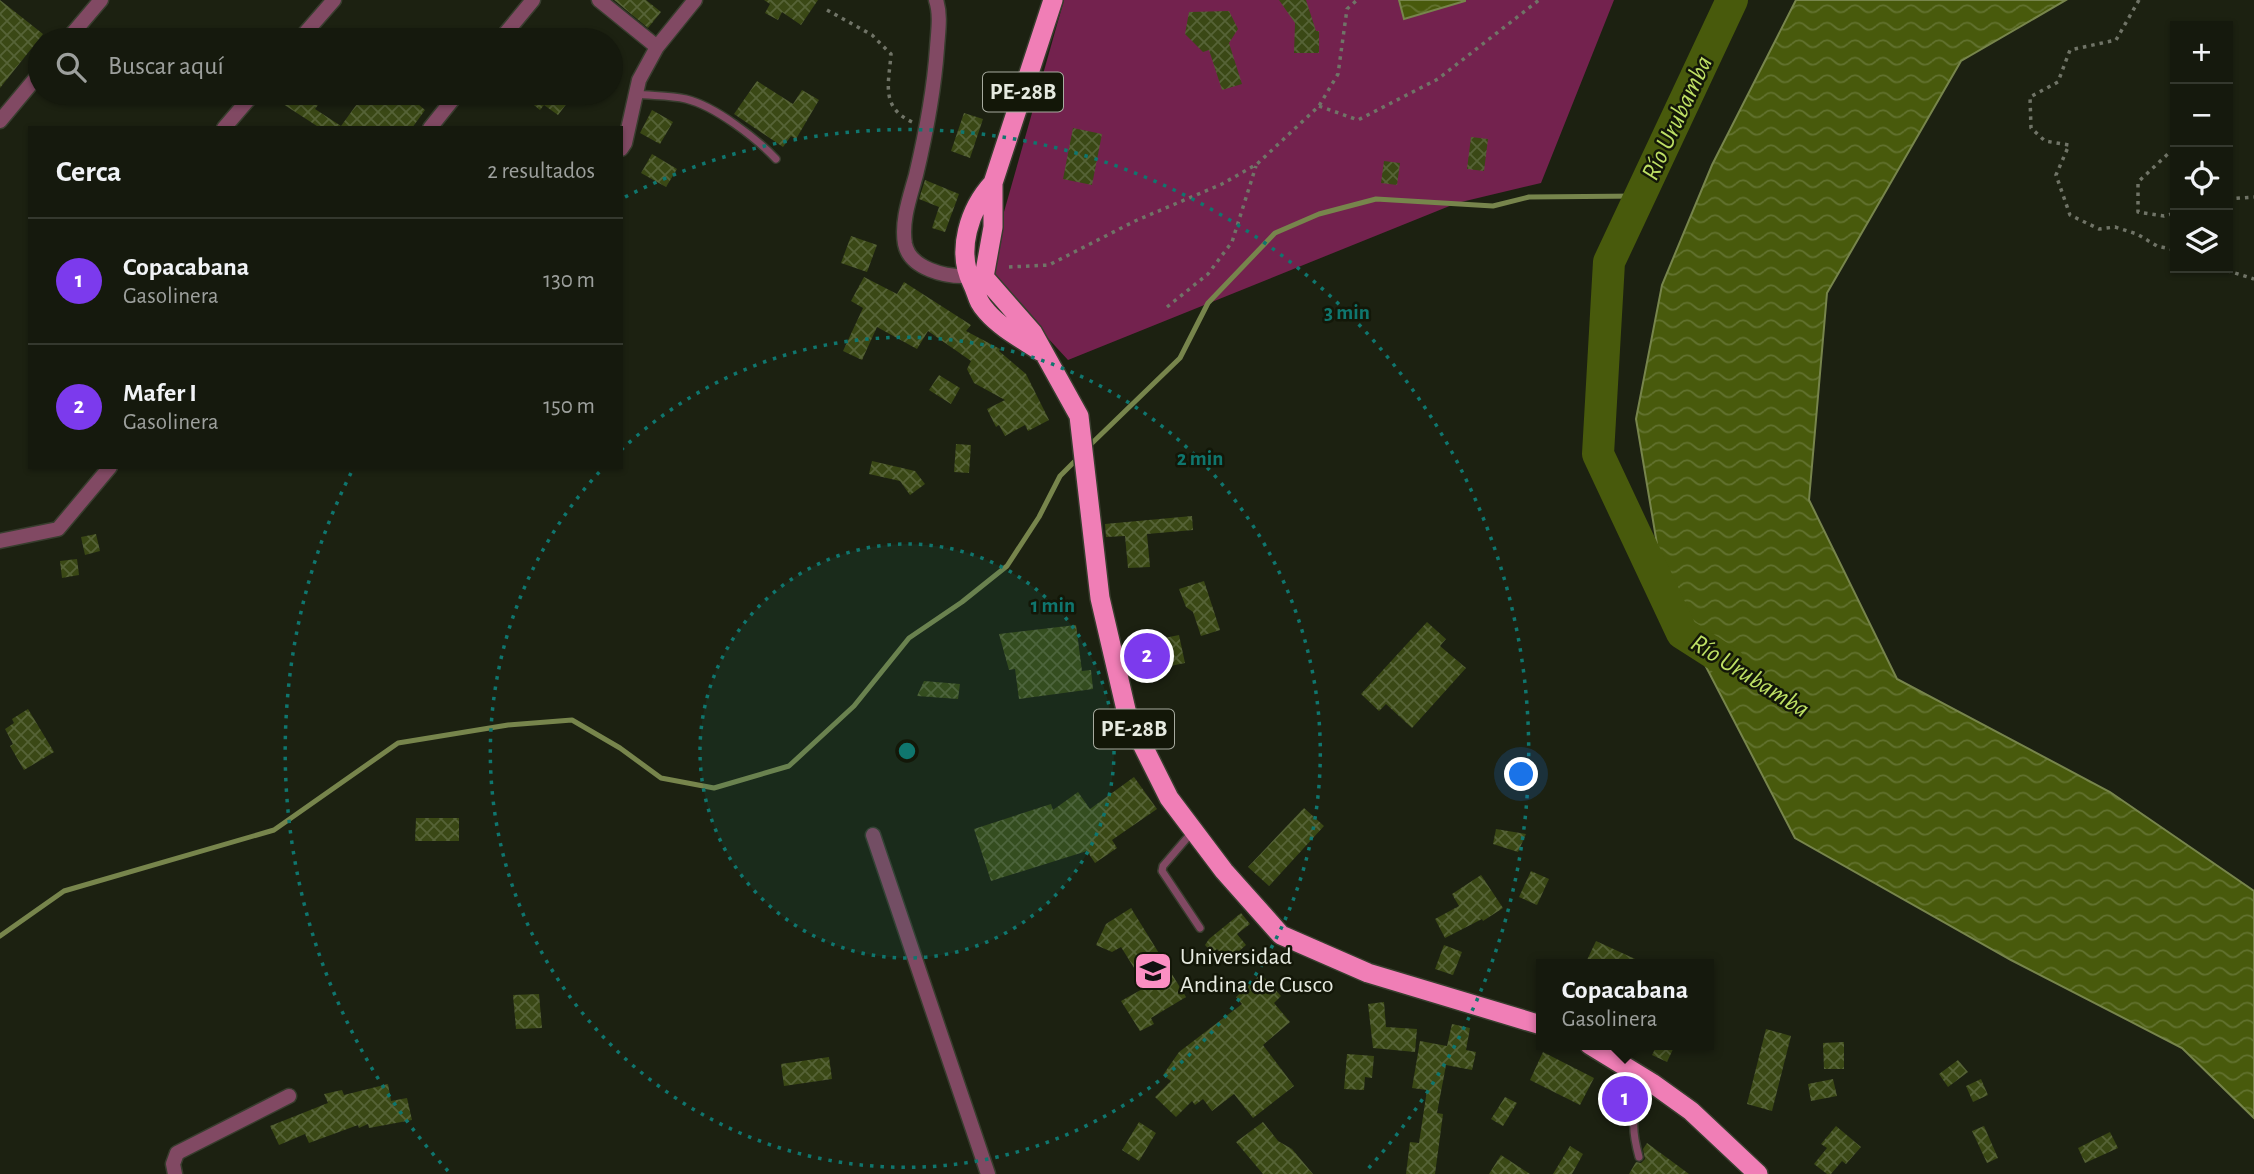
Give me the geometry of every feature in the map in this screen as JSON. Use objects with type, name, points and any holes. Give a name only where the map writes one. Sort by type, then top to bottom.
[{"type":"highway","name":"PE-28B","points":[[1053,0],[993,183],[993,227],[975,274],[1032,332],[1079,416],[1100,598],[1127,714],[1169,799],[1224,871],[1281,935],[1368,973],[1536,1023]]},
{"type":"highway","points":[[1598,1050],[1691,1111],[1758,1174]]},
{"type":"street","points":[[77,28],[101,0]]},
{"type":"street","points":[[310,28],[334,0]]},
{"type":"street","points":[[510,28],[533,0]]},
{"type":"street","points":[[599,0],[657,47]]},
{"type":"street","points":[[623,146],[639,80],[657,47],[695,0]]},
{"type":"street","points":[[936,0],[939,24],[936,59],[927,128],[905,218],[905,246],[919,264],[943,274],[975,274]]},
{"type":"street","points":[[0,121],[28,87]]},
{"type":"street","points":[[225,126],[243,105]]},
{"type":"street","points":[[432,126],[448,105]]},
{"type":"street","points":[[0,541],[58,528],[108,469]]},
{"type":"street","points":[[873,835],[988,1174]]},
{"type":"street","points":[[176,1174],[173,1164],[177,1153],[289,1096]]},
{"type":"lane","points":[[636,94],[686,99],[714,112],[763,146],[776,159]]},
{"type":"lane","points":[[1193,830],[1161,871],[1200,928]]},
{"type":"lane","points":[[1639,1157],[1632,1133],[1633,1114],[1652,1083]]},
{"type":"path","points":[[1009,267],[1049,265],[1135,222],[1222,184],[1257,164],[1318,106],[1338,74],[1348,9],[1357,0]]},
{"type":"path","points":[[1318,106],[1358,120],[1438,79],[1539,0]]},
{"type":"path","points":[[2138,0],[2116,40],[2070,50],[2058,82],[2031,97],[2031,128],[2045,141],[2069,145],[2056,175],[2070,215],[2099,229],[2115,228],[2137,234],[2157,246],[2170,249]]},
{"type":"path","points":[[827,10],[872,35],[891,54],[888,98],[900,116],[927,128]]},
{"type":"path","points":[[2170,153],[2138,182],[2138,212],[2170,214]]},
{"type":"path","points":[[1167,307],[1208,274],[1232,242],[1257,164]]},
{"type":"path","points":[[2233,199],[2254,197]]},
{"type":"path","points":[[2233,272],[2254,279]]},
{"type":"shaded area","points":[[1064,0],[1614,0],[1541,183],[1457,203],[1068,360],[987,272]]},
{"type":"water","points":[[1399,0],[1465,0],[1465,1],[1404,19]]},
{"type":"water","points":[[1796,0],[2066,0],[1961,61],[1827,293],[1809,500],[1897,679],[2110,792],[2254,891],[2254,1118],[2182,1048],[2011,960],[1795,838],[1664,586],[1636,419],[1662,285],[1712,165]]},
{"type":"building","points":[[0,0],[35,28],[28,28],[28,53],[0,88]]},
{"type":"building","points":[[614,0],[646,0],[661,12],[648,28]]},
{"type":"building","points":[[764,0],[818,0],[801,25],[782,12],[778,20],[765,13],[770,4]]},
{"type":"building","points":[[1279,0],[1306,0],[1316,31],[1319,31],[1319,53],[1294,53],[1295,23]]},
{"type":"building","points":[[1229,11],[1238,29],[1229,43],[1242,84],[1222,90],[1209,50],[1203,52],[1185,34],[1189,12]]},
{"type":"building","points":[[757,81],[793,104],[802,90],[819,100],[796,139],[791,136],[783,147],[734,114]]},
{"type":"building","points":[[285,105],[318,105],[315,109],[341,126],[317,126]]},
{"type":"building","points":[[356,105],[419,105],[425,110],[413,126],[341,126]]},
{"type":"building","points":[[544,105],[566,105],[558,115]]},
{"type":"building","points":[[652,110],[673,122],[660,144],[640,133]]},
{"type":"building","points":[[964,113],[983,119],[970,158],[951,151]]},
{"type":"building","points":[[1073,128],[1102,134],[1092,185],[1063,179]]},
{"type":"building","points":[[1471,137],[1488,139],[1484,171],[1467,169]]},
{"type":"building","points":[[652,154],[677,169],[666,187],[641,173]]},
{"type":"building","points":[[1384,161],[1400,163],[1397,185],[1381,183]]},
{"type":"building","points":[[925,180],[959,194],[945,232],[932,228],[939,207],[919,199]]},
{"type":"building","points":[[851,236],[877,245],[867,272],[841,263]]},
{"type":"building","points":[[864,277],[897,294],[904,282],[971,325],[966,331],[1000,349],[999,351],[1026,374],[1049,420],[1028,431],[1025,425],[1005,436],[999,425],[996,427],[987,409],[1005,400],[974,383],[967,369],[971,361],[928,331],[917,349],[877,327],[862,360],[843,351],[863,308],[851,301]]},
{"type":"building","points":[[939,375],[960,388],[951,404],[929,390]]},
{"type":"building","points":[[956,444],[971,445],[969,473],[954,472]]},
{"type":"building","points":[[872,461],[915,471],[925,484],[910,495],[900,481],[869,474]]},
{"type":"building","points":[[1192,516],[1193,530],[1147,534],[1150,567],[1128,568],[1125,536],[1106,537],[1105,524]]},
{"type":"building","points":[[96,534],[100,551],[85,555],[81,537]]},
{"type":"building","points":[[77,559],[79,575],[62,578],[60,561]]},
{"type":"building","points":[[1204,581],[1220,630],[1201,636],[1193,612],[1186,607],[1179,589]]},
{"type":"building","points":[[1427,622],[1446,639],[1440,646],[1466,668],[1412,728],[1386,704],[1379,711],[1361,694]]},
{"type":"building","points":[[1076,625],[1082,671],[1091,670],[1093,689],[1019,699],[1015,669],[1009,670],[999,634]]},
{"type":"building","points":[[1179,635],[1185,663],[1141,672],[1135,644]]},
{"type":"building","points":[[924,681],[960,684],[958,699],[917,696]]},
{"type":"building","points":[[28,709],[54,752],[24,770],[10,746],[13,744],[5,729],[14,723],[12,719]]},
{"type":"building","points":[[1134,777],[1157,809],[1112,840],[1117,848],[1095,863],[1087,851],[991,881],[974,829],[1051,804],[1053,810],[1078,792],[1090,809]]},
{"type":"building","points":[[1304,808],[1324,826],[1269,886],[1248,867]]},
{"type":"building","points":[[416,818],[459,818],[459,841],[415,841]]},
{"type":"building","points":[[1496,829],[1526,834],[1518,852],[1493,844]]},
{"type":"building","points":[[1531,871],[1549,879],[1537,905],[1519,897]]},
{"type":"building","points":[[1481,875],[1503,908],[1483,921],[1482,919],[1445,938],[1435,919],[1459,906],[1452,894]]},
{"type":"building","name":"Universidad Andina de Cusco","points":[[1131,908],[1186,997],[1151,1018],[1154,1024],[1140,1031],[1121,1001],[1146,987],[1121,947],[1112,952],[1096,945],[1106,924]]},
{"type":"building","points":[[1241,913],[1250,924],[1237,934],[1246,945],[1228,961],[1217,949],[1212,953],[1205,945]]},
{"type":"building","points":[[1596,941],[1635,959],[1587,959]]},
{"type":"building","points":[[1444,945],[1462,952],[1453,975],[1435,969]]},
{"type":"building","points":[[1261,974],[1281,996],[1274,1003],[1290,1022],[1263,1045],[1294,1086],[1253,1118],[1234,1094],[1212,1111],[1203,1099],[1195,1105],[1192,1101],[1176,1117],[1155,1097],[1171,1081],[1163,1075],[1179,1052],[1242,1004],[1236,997]]},
{"type":"building","points":[[539,994],[542,1028],[516,1029],[513,995]]},
{"type":"building","points":[[1384,1002],[1386,1027],[1417,1029],[1415,1052],[1373,1048],[1368,1004]]},
{"type":"building","points":[[1452,1024],[1470,1028],[1466,1050],[1476,1052],[1472,1070],[1446,1065],[1437,1113],[1443,1114],[1435,1174],[1406,1174],[1410,1142],[1419,1143],[1427,1090],[1412,1088],[1420,1041],[1447,1046]]},
{"type":"building","points":[[1766,1029],[1791,1036],[1772,1111],[1747,1104]]},
{"type":"building","points":[[1844,1042],[1844,1069],[1824,1069],[1823,1043]]},
{"type":"building","points":[[1654,1050],[1673,1050],[1667,1062],[1652,1055]]},
{"type":"building","points":[[1543,1052],[1594,1078],[1580,1105],[1530,1080]]},
{"type":"building","points":[[1347,1054],[1374,1056],[1372,1078],[1365,1077],[1364,1090],[1344,1089]]},
{"type":"building","points":[[829,1057],[832,1079],[784,1086],[781,1064]]},
{"type":"building","points":[[1958,1060],[1968,1072],[1948,1087],[1939,1074]]},
{"type":"building","points":[[1833,1079],[1837,1096],[1811,1101],[1808,1084]]},
{"type":"building","points":[[1981,1079],[1988,1095],[1973,1102],[1966,1086]]},
{"type":"building","points":[[388,1084],[391,1101],[407,1098],[412,1120],[369,1128],[368,1124],[359,1128],[358,1125],[309,1143],[305,1134],[279,1145],[270,1126],[328,1103],[324,1094],[342,1090],[344,1095]]},
{"type":"building","points":[[1505,1097],[1517,1103],[1503,1126],[1491,1119]]},
{"type":"building","points":[[1139,1122],[1156,1133],[1139,1161],[1122,1150]]},
{"type":"building","points":[[1263,1122],[1278,1141],[1292,1149],[1313,1174],[1263,1174],[1236,1142]]},
{"type":"building","points":[[1836,1126],[1861,1147],[1846,1164],[1842,1161],[1831,1174],[1827,1174],[1814,1164],[1827,1148],[1821,1144]]},
{"type":"building","points":[[1984,1126],[1998,1158],[1987,1163],[1972,1131]]},
{"type":"building","points":[[2110,1132],[2118,1148],[2085,1163],[2078,1148]]},
{"type":"building","points":[[1647,1143],[1689,1174],[1629,1174],[1636,1162],[1641,1163],[1645,1159],[1643,1149]]},
{"type":"building","points":[[1570,1146],[1583,1154],[1572,1174],[1553,1174]]},
{"type":"building","points":[[1501,1155],[1530,1174],[1489,1174]]},
{"type":"waterway","name":"Río Urubamba","points":[[1729,663],[1682,633],[1598,454],[1609,262],[1732,0]]},
{"type":"waterway","points":[[1088,447],[1180,358],[1208,303],[1275,233],[1319,214],[1376,199],[1493,206],[1529,197],[1640,196]]},
{"type":"waterway","points":[[0,936],[64,891],[274,830],[398,743],[508,725],[572,720],[620,748],[661,778],[714,788],[789,766],[854,706],[909,638],[962,602],[1007,566],[1039,517],[1060,476],[1079,457]]},
{"type":"place","name":"Mafer I","points":[[1147,656]]},
{"type":"place","name":"Universidad Andina de Cusco","points":[[1153,971]]},
{"type":"place","name":"Copacabana","points":[[1625,1099]]}]
